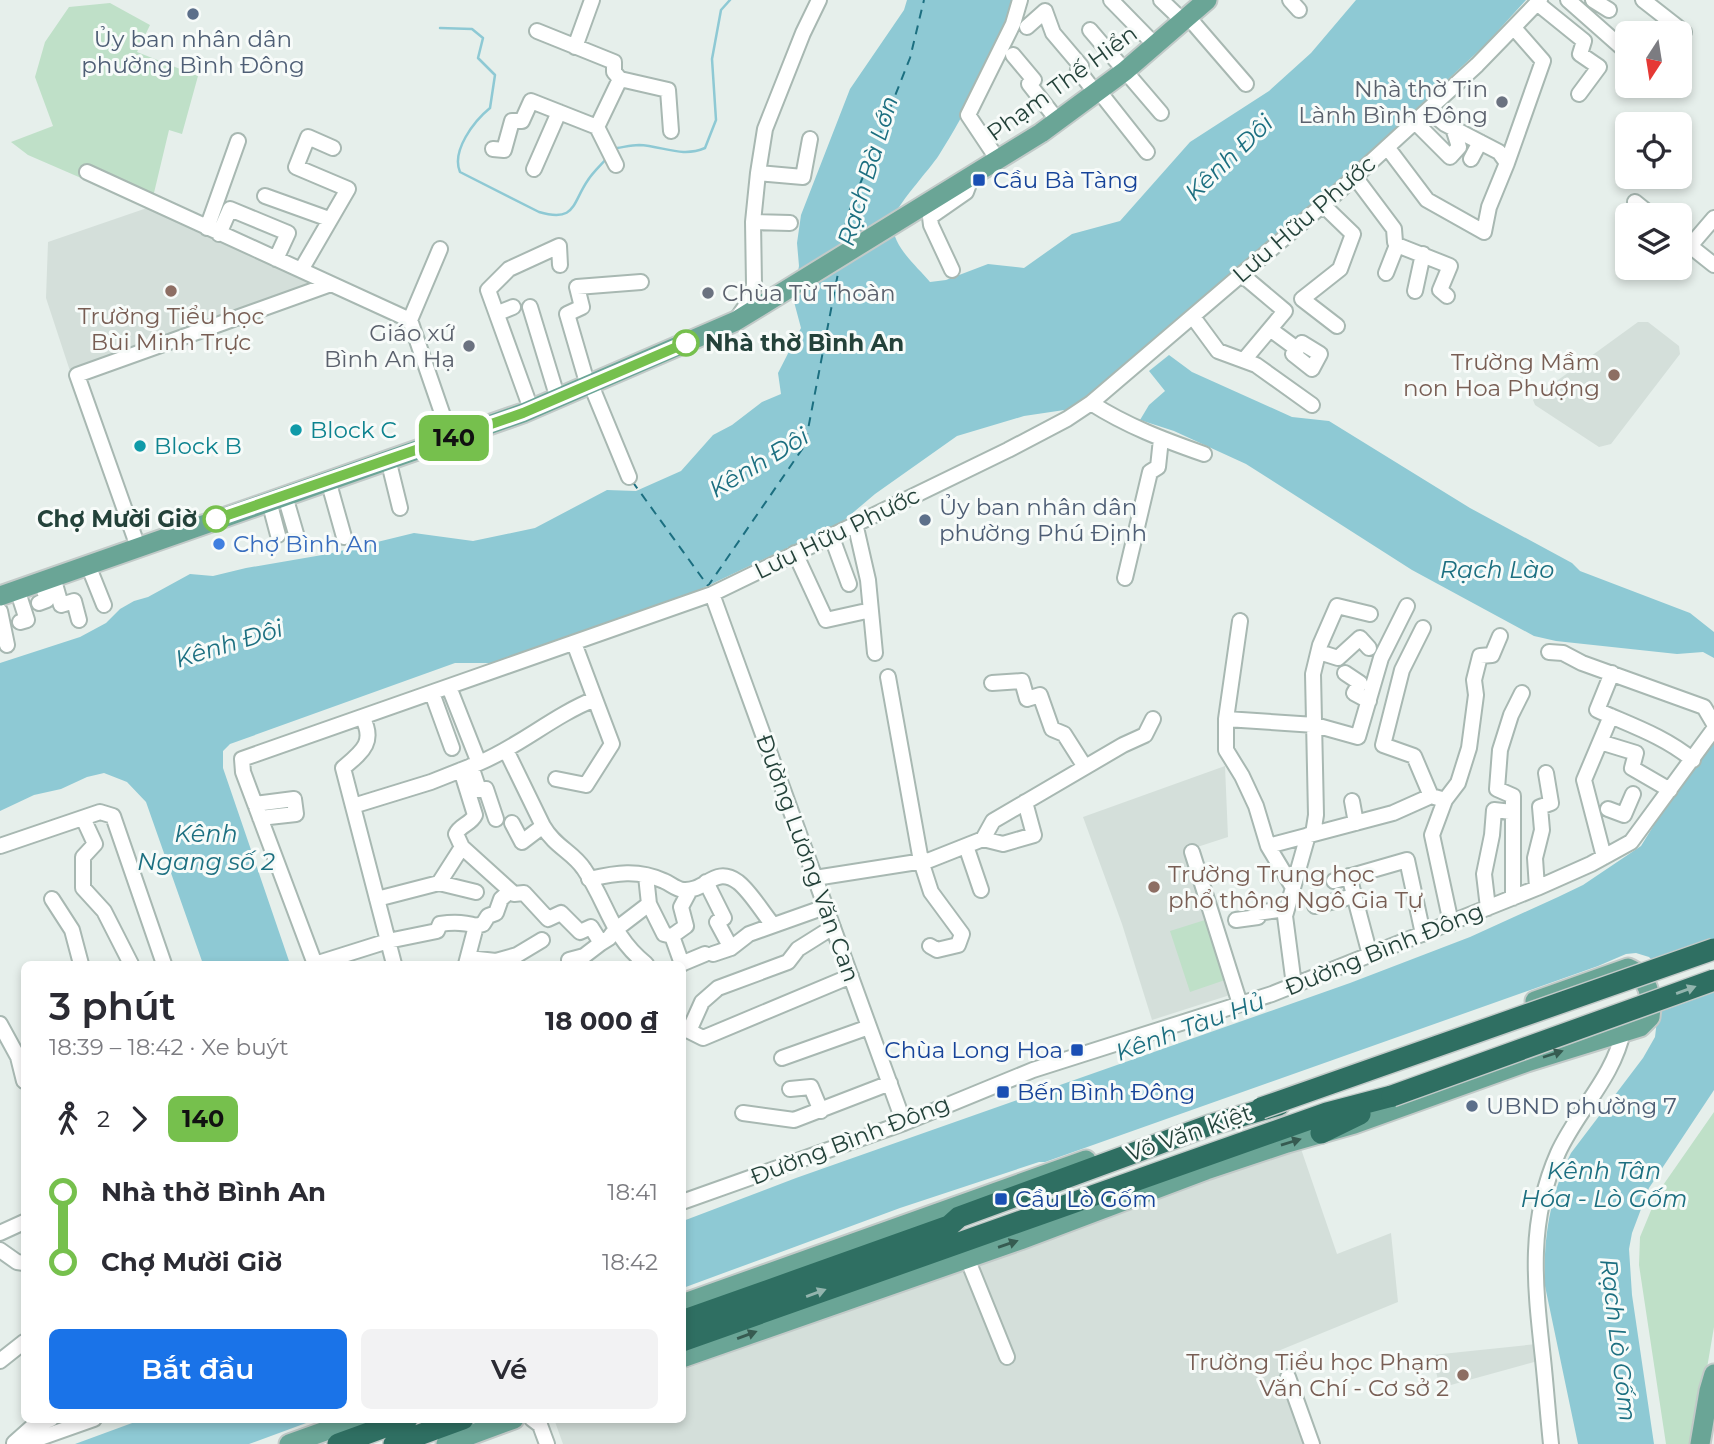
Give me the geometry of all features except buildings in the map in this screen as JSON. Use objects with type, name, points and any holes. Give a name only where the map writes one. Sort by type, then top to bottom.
[{"type":"highway","points":[[1261,1108],[1714,949]]},
{"type":"highway","name":"Võ Văn Kiệt","points":[[686,1320],[949,1226],[959,1217],[1210,1125],[1261,1108],[1346,1090],[1714,961]]},
{"type":"highway","name":"Võ Văn Kiệt","points":[[686,1340],[1326,1113],[1392,1096],[1714,980]]},
{"type":"highway","points":[[1321,1133],[1392,1096]]},
{"type":"highway","points":[[338,1444],[396,1423]]},
{"type":"highway","points":[[394,1444],[452,1423]]},
{"type":"main road","name":"Phạm Thế Hiển","points":[[736,321],[1058,121],[1156,46],[1207,0]]},
{"type":"main road","points":[[9,592],[451,439],[590,386],[736,321]]},
{"type":"main road","name":"Võ Văn Kiệt","points":[[686,1357],[967,1258],[1206,1170],[1354,1124],[1646,1023],[1650,1017],[1650,998],[1642,976],[1628,968],[1317,1078],[1261,1108]]},
{"type":"main road","name":"Võ Văn Kiệt","points":[[686,1303],[1189,1122],[1210,1125]]},
{"type":"main road","name":"Võ Văn Kiệt","points":[[686,1311],[947,1217],[959,1217]]},
{"type":"main road","points":[[1700,1444],[1714,1374]]},
{"type":"main road","points":[[1709,1444],[1714,1413]]},
{"type":"main road","points":[[289,1444],[348,1423]]},
{"type":"main road","points":[[314,1444],[372,1423]]},
{"type":"main road","points":[[446,1444],[503,1423]]},
{"type":"street","points":[[575,47],[592,0]]},
{"type":"street","points":[[736,321],[752,297],[754,284],[753,222],[765,129],[819,0]]},
{"type":"street","points":[[998,160],[968,115],[1010,31],[1020,0]]},
{"type":"street","points":[[1111,0],[1156,46]]},
{"type":"street","points":[[1161,0],[1187,20],[1246,85]]},
{"type":"street","points":[[1568,0],[1615,42]]},
{"type":"street","points":[[1593,0],[1609,10]]},
{"type":"street","points":[[1643,0],[1671,21]]},
{"type":"street","points":[[1539,2],[1584,41],[1580,54],[1598,67],[1579,94]]},
{"type":"street","name":"Lưu Hữu Phước","points":[[314,961],[243,772],[242,759],[712,594],[1068,419],[1091,403],[1355,177],[1429,110],[1539,2]]},
{"type":"street","points":[[1027,27],[1045,11],[1053,33],[1081,66],[1078,70],[1147,152]]},
{"type":"street","points":[[1387,148],[1427,200],[1484,232],[1489,207],[1543,61],[1514,28]]},
{"type":"street","points":[[1090,30],[1161,113]]},
{"type":"street","points":[[537,31],[614,62],[614,72],[620,79],[668,90],[671,131]]},
{"type":"street","points":[[1013,55],[1034,80],[1028,84],[1058,121]]},
{"type":"street","points":[[597,127],[620,79]]},
{"type":"street","points":[[494,149],[504,150],[512,121],[522,121],[531,101],[597,127],[616,165]]},
{"type":"street","points":[[1429,110],[1445,124],[1499,152],[1507,163]]},
{"type":"street","points":[[534,169],[559,113]]},
{"type":"street","points":[[1415,122],[1450,157],[1459,147],[1453,128]]},
{"type":"street","points":[[300,270],[348,189],[296,167],[308,138],[334,148]]},
{"type":"street","points":[[758,173],[803,177],[810,139]]},
{"type":"street","points":[[213,231],[238,141]]},
{"type":"street","points":[[1471,159],[1480,142]]},
{"type":"street","points":[[87,172],[410,320]]},
{"type":"street","points":[[952,270],[931,225],[930,217],[966,192],[972,176]]},
{"type":"street","points":[[1355,177],[1394,229],[1397,244],[1386,273]]},
{"type":"street","points":[[265,196],[329,219]]},
{"type":"street","points":[[1323,205],[1353,234],[1340,269],[1302,299],[1337,326]]},
{"type":"street","points":[[213,231],[230,209],[288,233],[276,259]]},
{"type":"street","points":[[1692,236],[1714,218]]},
{"type":"street","points":[[753,222],[790,223]]},
{"type":"street","points":[[1397,244],[1450,266],[1440,290],[1447,296]]},
{"type":"street","points":[[530,409],[488,290],[509,269],[559,246],[560,265]]},
{"type":"street","points":[[1692,248],[1714,265]]},
{"type":"street","points":[[440,249],[410,320],[451,439]]},
{"type":"street","points":[[1415,290],[1423,254]]},
{"type":"street","points":[[1241,274],[1285,311],[1244,360]]},
{"type":"street","points":[[629,477],[590,386],[567,314],[582,307],[577,287],[641,282]]},
{"type":"street","points":[[138,547],[77,375],[331,284]]},
{"type":"street","points":[[498,313],[513,307]]},
{"type":"street","points":[[530,307],[558,399]]},
{"type":"street","points":[[1192,317],[1218,351],[1256,365],[1312,405]]},
{"type":"street","points":[[1270,329],[1297,349]]},
{"type":"street","points":[[1091,403],[1115,419],[1204,454]]},
{"type":"street","points":[[1125,578],[1150,472],[1158,467],[1161,439]]},
{"type":"street","points":[[388,459],[400,509]]},
{"type":"street","points":[[328,481],[344,537]]},
{"type":"street","points":[[277,498],[278,536]]},
{"type":"street","points":[[277,498],[299,544]]},
{"type":"street","points":[[855,523],[868,580],[874,653]]},
{"type":"street","points":[[831,535],[849,584]]},
{"type":"street","points":[[794,553],[826,620],[862,612]]},
{"type":"street","points":[[88,565],[104,605]]},
{"type":"street","points":[[39,603],[47,600],[47,579]]},
{"type":"street","points":[[47,579],[61,604],[74,601],[79,620]]},
{"type":"street","points":[[9,592],[27,620],[20,622]]},
{"type":"street","name":"Đường Lương Văn Can","points":[[712,594],[904,1123]]},
{"type":"street","points":[[1294,985],[1286,909],[1316,815],[1313,674],[1337,606],[1370,614]]},
{"type":"street","points":[[1358,737],[1381,658],[1407,606]]},
{"type":"street","points":[[0,611],[7,645]]},
{"type":"street","points":[[1240,621],[1226,719],[1226,750],[1256,806],[1268,846],[1292,886]]},
{"type":"street","points":[[1383,745],[1402,670],[1423,628]]},
{"type":"street","points":[[1268,846],[1393,813],[1438,798],[1458,783],[1469,748],[1476,695],[1474,680],[1480,656],[1492,655],[1500,636]]},
{"type":"street","points":[[1319,652],[1338,658],[1360,638],[1369,648]]},
{"type":"street","points":[[556,779],[586,785],[612,744],[573,643]]},
{"type":"street","points":[[1549,652],[1563,653],[1704,707],[1714,726]]},
{"type":"street","points":[[1345,673],[1360,683],[1354,693],[1369,701]]},
{"type":"street","points":[[1612,673],[1597,710],[1640,727],[1675,746],[1693,760]]},
{"type":"street","points":[[888,677],[921,861],[931,892],[962,934],[958,944],[937,950],[930,946]]},
{"type":"street","points":[[992,683],[1022,681],[1027,699],[1040,695],[1052,729],[1064,734],[1085,767]]},
{"type":"street","points":[[449,687],[479,790],[486,789],[496,819]]},
{"type":"street","points":[[432,693],[452,748]]},
{"type":"street","points":[[1513,898],[1513,796],[1497,789],[1500,750],[1511,715],[1522,694]]},
{"type":"street","points":[[353,806],[471,766],[506,750],[574,707],[595,699]]},
{"type":"street","points":[[1604,857],[1584,780],[1611,716]]},
{"type":"street","points":[[362,717],[369,730],[367,743],[358,756],[343,768],[393,961]]},
{"type":"street","points":[[983,839],[993,821],[1124,744],[1144,736],[1153,719]]},
{"type":"street","points":[[1226,719],[1315,725],[1414,756],[1438,798],[1432,835],[1451,923]]},
{"type":"street","name":"Đường Bình Đông","points":[[686,1201],[904,1123],[1033,1070],[1294,985],[1537,888],[1631,842],[1693,760],[1714,726]]},
{"type":"street","points":[[1600,742],[1636,753],[1632,768],[1670,790]]},
{"type":"street","points":[[506,750],[543,826],[561,850],[572,855],[584,869],[615,930],[627,948],[642,961]]},
{"type":"street","points":[[471,766],[475,815],[473,820],[458,829],[456,834],[463,847],[512,892]]},
{"type":"street","points":[[1537,888],[1535,858],[1542,830],[1540,807],[1550,803],[1546,773]]},
{"type":"street","points":[[1608,808],[1624,815],[1631,800],[1650,817]]},
{"type":"street","points":[[1352,801],[1356,823]]},
{"type":"street","points":[[815,878],[921,861],[983,839],[1003,844],[1034,835],[1025,802]]},
{"type":"street","points":[[1488,908],[1484,874],[1494,810],[1512,812]]},
{"type":"street","points":[[0,846],[100,812],[113,816],[163,961]]},
{"type":"street","points":[[83,818],[95,844],[83,857],[83,888],[104,911],[129,961]]},
{"type":"street","points":[[512,823],[522,842],[543,826]]},
{"type":"street","points":[[965,846],[981,890]]},
{"type":"street","points":[[439,883],[463,847]]},
{"type":"street","points":[[1192,852],[1240,1004]]},
{"type":"street","points":[[1334,881],[1407,860],[1423,934]]},
{"type":"street","points":[[589,879],[618,872],[634,872],[663,880],[680,890],[690,890],[717,876],[724,876],[739,883],[773,925]]},
{"type":"street","points":[[646,876],[649,904],[664,934],[672,936],[686,926],[681,908],[690,890]]},
{"type":"street","points":[[1349,876],[1370,955]]},
{"type":"street","points":[[706,882],[724,918],[717,922],[731,948]]},
{"type":"street","points":[[377,899],[439,883],[476,892]]},
{"type":"street","points":[[325,961],[388,941],[430,934],[438,931],[440,924],[483,924],[488,916],[496,913],[501,899],[512,892],[524,893],[548,919],[561,913],[579,932],[591,927],[601,943]]},
{"type":"street","points":[[1315,906],[1354,896]]},
{"type":"street","points":[[52,899],[72,930],[80,961]]},
{"type":"street","points":[[569,960],[584,956],[610,938],[615,930],[649,904]]},
{"type":"street","points":[[686,962],[731,948],[749,934],[825,907]]},
{"type":"street","points":[[1236,920],[1258,917],[1257,913],[1286,909]]},
{"type":"street","points":[[476,926],[467,961],[496,961],[517,955],[542,940]]},
{"type":"street","points":[[833,927],[798,949],[788,962],[718,988],[702,1002],[686,1033],[703,1038],[850,976]]},
{"type":"street","points":[[672,936],[680,961]]},
{"type":"street","points":[[0,1024],[18,1057],[21,1069]]},
{"type":"street","points":[[782,1058],[869,1027]]},
{"type":"street","points":[[1551,1444],[1535,1289],[1534,1249],[1538,1223],[1548,1178],[1559,1152],[1619,1052],[1623,1031]]},
{"type":"street","points":[[743,1113],[794,1120],[890,1083]]},
{"type":"street","points":[[790,1089],[811,1087],[821,1111]]},
{"type":"street","points":[[0,1233],[21,1223]]},
{"type":"street","points":[[0,1250],[21,1263]]},
{"type":"street","points":[[967,1258],[1007,1357]]},
{"type":"street","points":[[0,1361],[21,1344]]},
{"type":"street","points":[[1288,1377],[1312,1444]]},
{"type":"street","points":[[13,1444],[32,1427],[42,1423]]},
{"type":"street","points":[[26,1443],[82,1423]]},
{"type":"street","points":[[539,1423],[547,1444]]},
{"type":"shaded area","name":"Trường Tiểu học Bùi Minh Trực","points":[[147,208],[315,284],[70,371],[46,298],[48,242]]},
{"type":"shaded area","name":"Trường Mầm non Hoa Phượng","points":[[1638,322],[1648,322],[1679,346],[1680,354],[1611,444],[1599,447],[1535,405],[1533,400],[1536,396]]},
{"type":"shaded area","name":"Trường Trung học phổ thông Ngô Gia Tự","points":[[1225,766],[1228,837],[1188,850],[1233,994],[1152,1020],[1122,924],[1083,817]]},
{"type":"shaded area","points":[[1300,1146],[1337,1254],[1391,1233],[1398,1302],[1278,1351],[1305,1444],[563,1444],[555,1423],[686,1423],[686,1369]]},
{"type":"shaded area","name":"Trường Tiểu học Phạm Văn Chí - Cơ sở 2","points":[[1537,1344],[1538,1361],[1440,1388],[1432,1355]]},
{"type":"green space","points":[[110,3],[150,25],[137,52],[198,76],[182,134],[169,130],[153,197],[141,204],[28,155],[11,142],[53,126],[35,77],[45,42],[69,7]]},
{"type":"green space","points":[[1205,920],[1225,980],[1190,992],[1170,931]]},
{"type":"green space","points":[[1714,1112],[1714,1327],[1694,1444],[1666,1444],[1639,1265],[1640,1237],[1659,1191]]},
{"type":"water","name":"Kênh Đôi","points":[[907,0],[1012,0],[981,80],[960,120],[893,220],[893,229],[900,246],[930,282],[946,280],[988,264],[1024,268],[1072,234],[1120,221],[1190,142],[1269,91],[1311,53],[1356,0],[1526,0],[1485,45],[1327,192],[1191,312],[1071,409],[1024,416],[957,436],[875,494],[842,522],[678,600],[503,663],[455,663],[230,744],[223,751],[223,768],[289,961],[202,961],[146,802],[127,782],[104,773],[87,777],[61,789],[34,795],[0,811],[0,663],[80,637],[106,623],[120,609],[190,574],[213,576],[328,554],[414,533],[473,541],[535,528],[607,490],[636,491],[681,471],[713,435],[732,425],[762,402],[781,394],[778,373],[801,328],[793,298],[799,266],[797,243],[801,215],[850,89],[904,10]]},
{"type":"water","name":"Rạch Lào","points":[[1169,355],[1192,372],[1292,417],[1329,421],[1470,508],[1572,563],[1580,571],[1690,613],[1714,632],[1714,658],[1703,652],[1677,654],[1556,641],[1534,636],[1412,570],[1246,464],[1174,431],[1140,420],[1149,405],[1165,391],[1149,371]]},
{"type":"water","name":"Kênh Tàu Hủ","points":[[1714,736],[1714,1090],[1649,1188],[1632,1233],[1629,1249],[1632,1295],[1654,1444],[1578,1444],[1545,1286],[1549,1218],[1571,1153],[1643,1058],[1655,1037],[1660,995],[1658,967],[1649,957],[1636,953],[1626,954],[1045,1162],[900,1208],[686,1287],[686,1220],[796,1178],[1350,983],[1470,937],[1583,885],[1641,846],[1685,775]]},
{"type":"water","points":[[132,1423],[306,1423],[249,1444],[75,1444]]},
{"type":"pier","points":[[1714,941],[1714,991],[1654,1013],[1658,981],[1655,969]]},
{"type":"waterway","points":[[614,151],[617,148],[636,145],[680,152],[705,148],[716,120],[712,59],[721,10],[730,0]]},
{"type":"waterway","points":[[440,28],[472,29],[483,38],[478,58],[495,75],[490,108],[471,128],[461,146],[458,164],[460,172],[539,212],[560,215],[571,209],[590,177],[607,158]]},
{"type":"ferry route","points":[[842,245],[847,217],[910,58],[924,0]]},
{"type":"ferry route","points":[[632,481],[708,586],[805,445],[839,268]]},
{"type":"bus line","name":"140","points":[[216,519],[523,413],[686,343]]},
{"type":"place","name":"Ủy ban nhân dân phường Bình Đông","points":[[193,14]]},
{"type":"place","name":"Nhà thờ Tin Lành Bình Đông","points":[[1502,102]]},
{"type":"place","name":"Cầu Bà Tàng","points":[[979,180]]},
{"type":"place","name":"Trường Tiểu học Bùi Minh Trực","points":[[171,291]]},
{"type":"place","name":"Chùa Từ Thoàn","points":[[708,293]]},
{"type":"place","name":"Nhà thờ Bình An","points":[[686,343]]},
{"type":"place","name":"Giáo xứ Bình An Hạ","points":[[469,346]]},
{"type":"place","name":"Trường Mầm non Hoa Phượng","points":[[1614,375]]},
{"type":"place","name":"Block C","points":[[296,430]]},
{"type":"place","name":"Block B","points":[[140,446]]},
{"type":"place","name":"Chợ Mười Giờ","points":[[216,519]]},
{"type":"place","name":"Ủy ban nhân dân phường Phú Định","points":[[925,520]]},
{"type":"place","name":"Chợ Bình An","points":[[219,544]]},
{"type":"place","name":"Trường Trung học phổ thông Ngô Gia Tự","points":[[1154,887]]},
{"type":"place","name":"Chùa Long Hoa","points":[[1077,1050]]},
{"type":"place","name":"Bến Bình Đông","points":[[1003,1092]]},
{"type":"place","name":"UBND phường 7","points":[[1472,1106]]},
{"type":"place","name":"Cầu Lò Gốm","points":[[1001,1199]]},
{"type":"place","name":"Trường Tiểu học Phạm Văn Chí - Cơ sở 2","points":[[1463,1375]]},
{"type":"water label","name":"Rạch Bà Lớn","points":[[868,171]]},
{"type":"water label","name":"Kênh Ngang số 2","points":[[206,848]]},
{"type":"water label","name":"Kênh Tân Hóa - Lò Gốm","points":[[1604,1185]]},
{"type":"water label","name":"Rạch Lò Gốm","points":[[1618,1340]]}]
